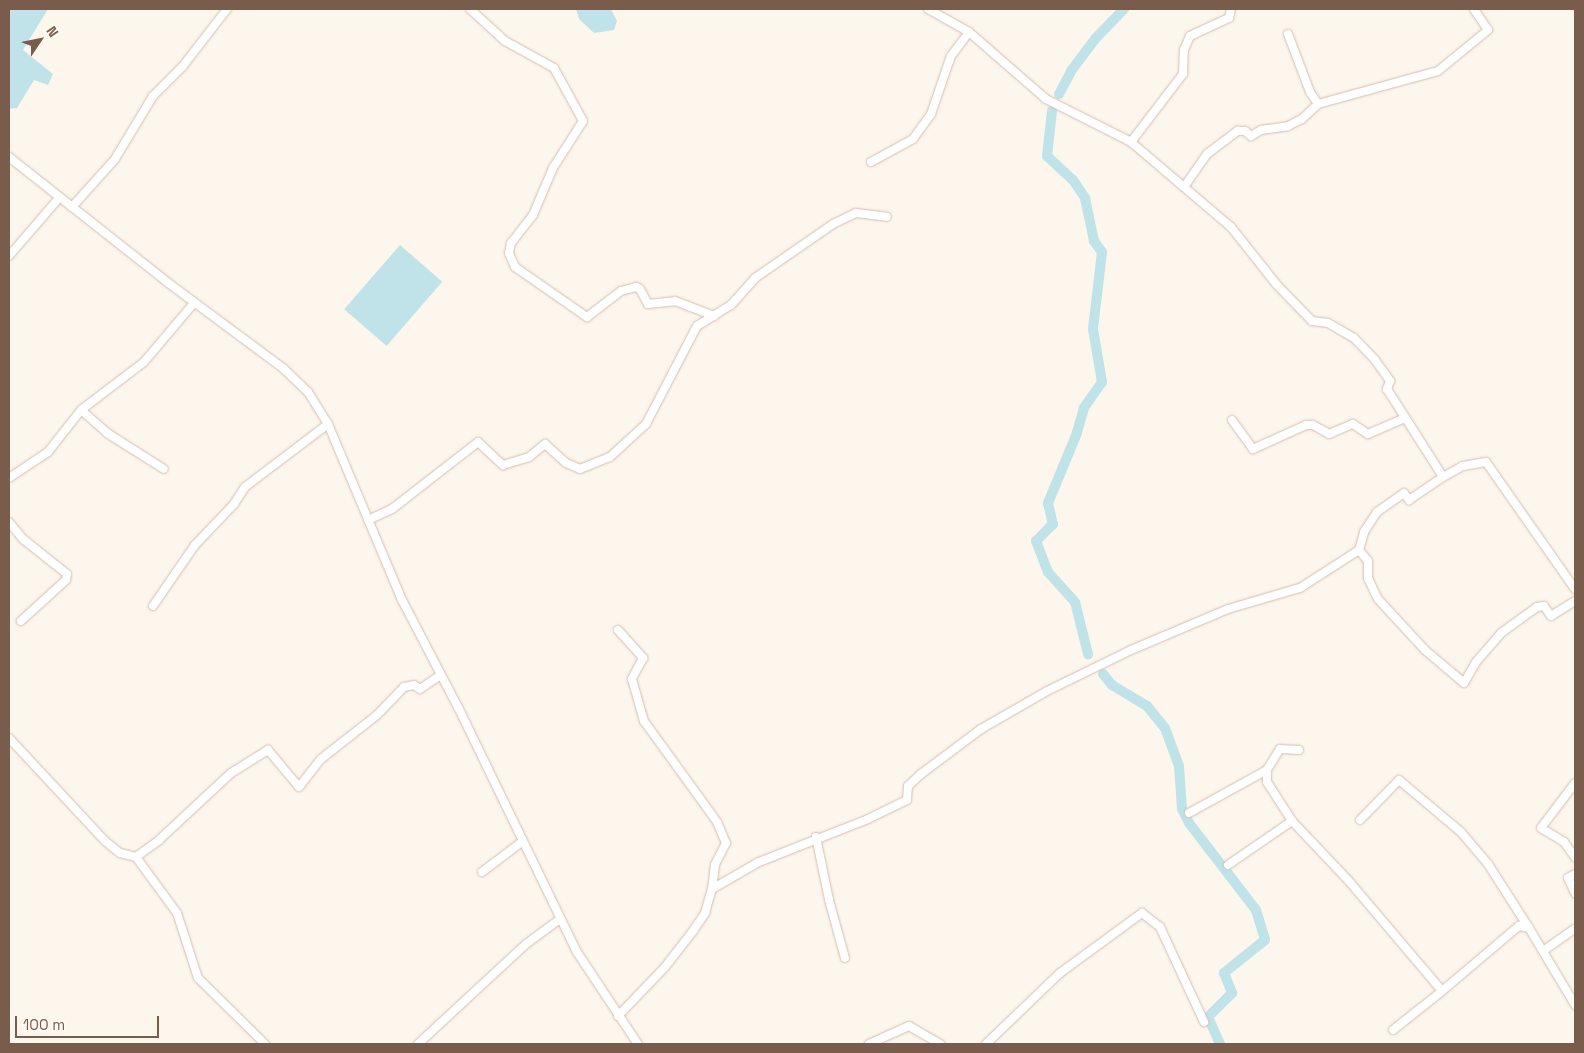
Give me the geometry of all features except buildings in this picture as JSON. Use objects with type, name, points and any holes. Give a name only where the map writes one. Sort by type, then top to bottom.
[{"type":"street","points":[[72,207],[115,159],[153,96],[183,66],[227,9]]},
{"type":"street","points":[[928,9],[969,32],[1046,99],[1131,142],[1231,227],[1277,285],[1312,321],[1328,323],[1354,338],[1390,381],[1387,389],[1443,477]]},
{"type":"street","points":[[1131,142],[1183,74],[1184,50],[1190,36],[1229,18],[1231,9]]},
{"type":"street","points":[[1184,187],[1207,154],[1238,131],[1245,130],[1251,136],[1261,130],[1288,126],[1302,119],[1318,104],[1438,71],[1488,30],[1474,9]]},
{"type":"street","points":[[474,10],[505,41],[554,68],[584,121],[553,168],[533,215],[511,243],[510,253],[515,267],[586,317],[621,291],[636,286],[640,288],[648,304],[675,301],[714,316]]},
{"type":"street","points":[[871,162],[913,139],[931,114],[951,56],[969,32]]},
{"type":"street","points":[[1288,34],[1310,92],[1318,104]]},
{"type":"street","points":[[9,157],[194,303],[284,369],[308,392],[328,424],[402,600],[441,675],[576,952],[638,1044]]},
{"type":"street","points":[[9,256],[60,197]]},
{"type":"street","points":[[368,520],[392,509],[478,442],[503,465],[529,457],[545,444],[566,463],[580,469],[610,457],[646,424],[697,326],[731,305],[755,278],[833,224],[856,213],[887,217]]},
{"type":"street","points":[[9,478],[48,452],[71,419],[144,362],[194,303]]},
{"type":"street","points":[[81,410],[107,433],[164,469]]},
{"type":"street","points":[[1232,420],[1253,449],[1306,425],[1313,425],[1329,434],[1353,424],[1368,434],[1405,418]]},
{"type":"street","points":[[153,606],[195,545],[234,504],[245,487],[328,424]]},
{"type":"street","points":[[712,889],[759,862],[816,837],[862,822],[907,800],[908,786],[920,774],[981,729],[1047,691],[1130,650],[1228,609],[1300,588],[1359,550],[1364,532],[1377,512],[1404,493],[1409,500],[1463,466],[1486,462],[1575,589]]},
{"type":"street","points":[[9,522],[23,538],[66,574],[66,580],[21,621]]},
{"type":"street","points":[[1359,550],[1368,561],[1368,578],[1378,599],[1425,650],[1464,683],[1476,662],[1502,633],[1537,607],[1544,606],[1552,616],[1575,601]]},
{"type":"street","points":[[618,630],[643,658],[632,679],[644,722],[717,822],[726,843],[715,865],[712,889],[705,913],[665,967],[618,1016]]},
{"type":"street","points":[[136,857],[159,840],[231,773],[268,750],[299,786],[321,758],[377,715],[404,687],[414,685],[420,689],[441,675]]},
{"type":"street","points":[[9,738],[105,841],[120,853],[136,857],[177,913],[198,978],[265,1044]]},
{"type":"street","points":[[1189,813],[1267,770],[1280,749],[1299,750]]},
{"type":"street","points":[[1267,770],[1267,782],[1292,821],[1348,880],[1442,991]]},
{"type":"street","points":[[1360,820],[1399,780],[1461,832],[1488,864],[1575,1005]]},
{"type":"street","points":[[1575,783],[1541,828],[1564,842],[1575,857]]},
{"type":"street","points":[[1228,865],[1292,821]]},
{"type":"street","points":[[816,837],[829,900],[845,958]]},
{"type":"street","points":[[482,872],[523,841]]},
{"type":"street","points":[[1575,874],[1568,878],[1575,893]]},
{"type":"street","points":[[986,1044],[1060,973],[1142,913],[1160,927],[1204,1022]]},
{"type":"street","points":[[418,1044],[526,944],[560,919]]},
{"type":"street","points":[[1393,1030],[1442,991],[1509,932],[1519,926],[1529,928]]},
{"type":"street","points":[[1543,951],[1575,929]]},
{"type":"street","points":[[869,1044],[909,1026],[940,1044]]},
{"type":"water","points":[[9,9],[48,9],[23,50],[53,74],[48,85],[34,80],[17,108],[9,109]]},
{"type":"water","points":[[576,9],[611,9],[617,21],[614,30],[594,33],[579,19]]},
{"type":"water","points":[[400,245],[442,282],[386,346],[344,309]]},
{"type":"waterway","points":[[1059,94],[1071,71],[1095,39],[1124,9]]},
{"type":"waterway","points":[[1052,111],[1047,156],[1073,180],[1085,198],[1094,241],[1102,252],[1093,329],[1102,382],[1084,408],[1077,433],[1048,503],[1053,524],[1036,541],[1048,572],[1075,602],[1088,654]]},
{"type":"waterway","points":[[1103,674],[1112,685],[1147,706],[1165,728],[1179,766],[1182,809],[1189,823],[1256,910],[1265,940],[1224,973],[1232,993],[1208,1017],[1220,1044]]}]
